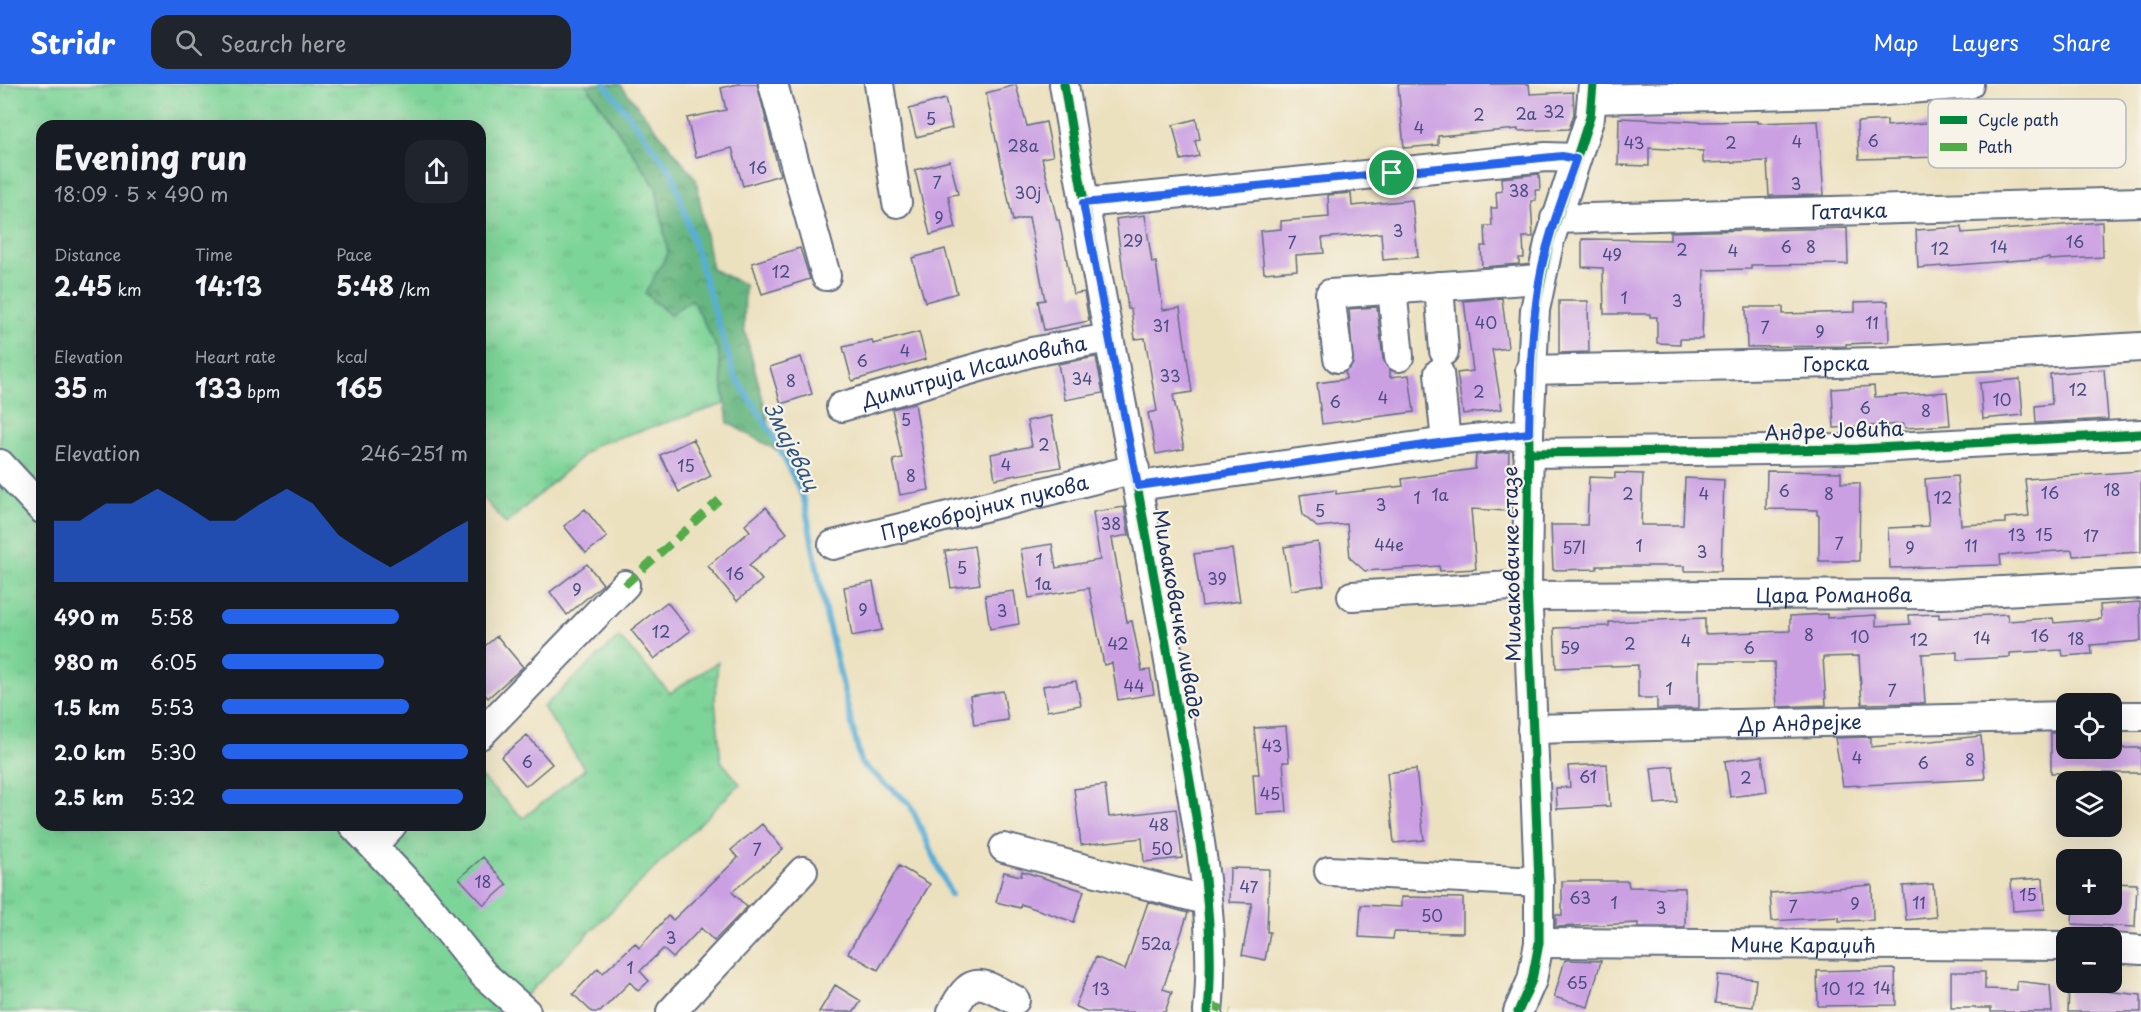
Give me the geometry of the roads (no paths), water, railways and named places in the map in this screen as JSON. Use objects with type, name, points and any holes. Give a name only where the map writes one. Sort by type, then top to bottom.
[{"type":"street","points":[[773,84],[826,276]]},
{"type":"street","points":[[879,84],[897,203]]},
{"type":"street","name":"Миљаковачке ливаде","points":[[1064,84],[1083,203],[1136,478],[1197,828],[1210,968],[1208,1012]]},
{"type":"street","points":[[1593,92],[1873,92],[1969,84]]},
{"type":"street","name":"Миљаковачке стазе","points":[[1518,1012],[1532,980],[1539,943],[1539,882],[1527,590],[1530,370],[1539,279],[1555,219],[1590,117],[1593,92]]},
{"type":"street","points":[[1083,203],[1554,157],[1576,159]]},
{"type":"street","name":"Гатачка","points":[[1555,219],[2141,202]]},
{"type":"street","points":[[1338,358],[1330,294],[1539,279]]},
{"type":"street","points":[[1439,286],[1446,442]]},
{"type":"street","points":[[1392,289],[1399,357]]},
{"type":"street","name":"Димитрија Исаиловића","points":[[841,407],[1032,352],[1109,338]]},
{"type":"street","name":"Горска","points":[[1530,370],[1878,362],[2141,347]]},
{"type":"street","name":"Андре Јовића","points":[[1446,442],[1858,449],[2141,434]]},
{"type":"street","name":"Прекобројних пукова","points":[[833,545],[1136,478],[1446,442]]},
{"type":"street","points":[[0,464],[36,503]]},
{"type":"street","name":"Цара Романова","points":[[1352,596],[1527,590],[1943,594],[2141,584]]},
{"type":"street","points":[[486,729],[625,585]]},
{"type":"street","name":"Др Андрејке","points":[[1532,729],[2056,716]]},
{"type":"street","points":[[2122,716],[2141,716]]},
{"type":"street","points":[[383,835],[423,899],[484,975],[526,1012]]},
{"type":"street","points":[[1004,848],[1205,900]]},
{"type":"street","points":[[671,1012],[803,871]]},
{"type":"street","points":[[1329,871],[1539,882]]},
{"type":"street","name":"Мине Караџић","points":[[1539,943],[2056,946]]},
{"type":"street","points":[[2122,949],[2141,951]]},
{"type":"street","points":[[952,1012],[964,990],[972,985],[986,986],[1015,1000]]},
{"type":"waterway","name":"Змајевац","points":[[605,84],[673,174],[734,375],[772,433],[804,499],[826,615],[861,763],[910,804],[951,895]]}]
